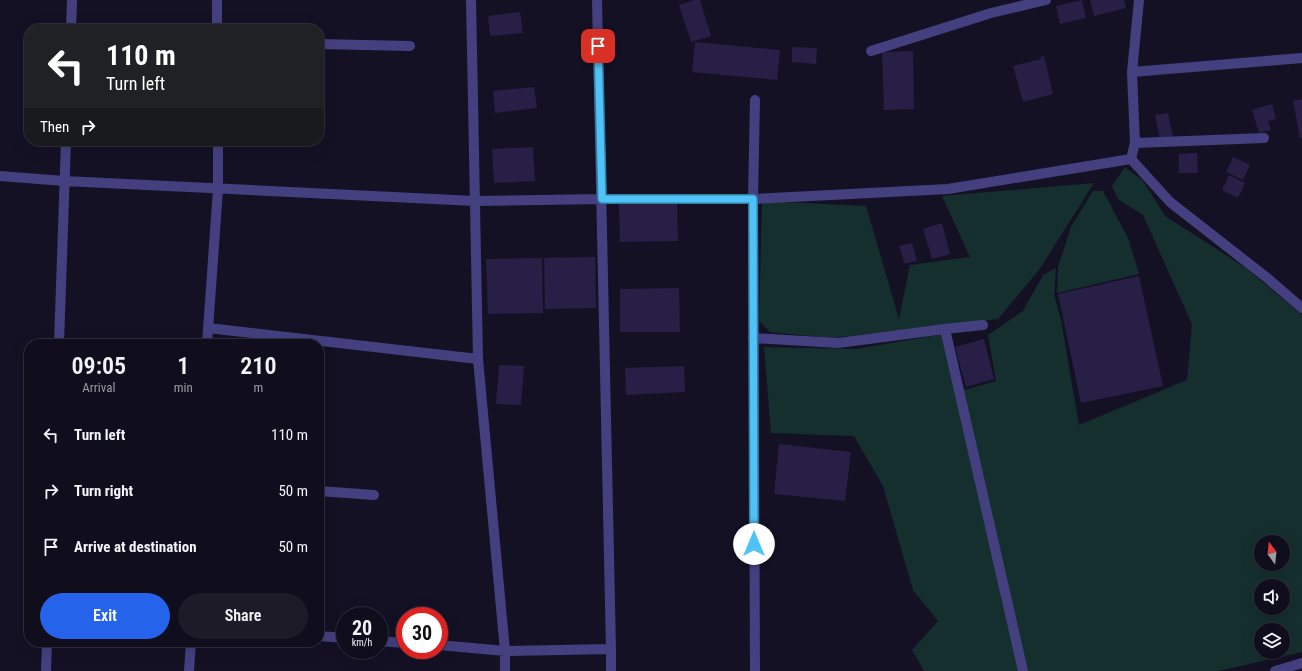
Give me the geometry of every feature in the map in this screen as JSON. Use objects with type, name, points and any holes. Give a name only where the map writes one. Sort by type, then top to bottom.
[{"type":"street","points":[[71,24],[72,0]]},
{"type":"street","points":[[217,0],[217,24]]},
{"type":"street","points":[[471,0],[478,359],[505,651],[505,671]]},
{"type":"street","points":[[597,0],[611,671]]},
{"type":"street","points":[[871,51],[991,13],[1046,0]]},
{"type":"street","points":[[1131,159],[1135,143],[1132,72],[1139,0]]},
{"type":"street","points":[[324,44],[410,46]]},
{"type":"street","points":[[1132,72],[1302,58]]},
{"type":"street","points":[[755,100],[753,199],[755,671]]},
{"type":"street","points":[[1135,143],[1264,138]]},
{"type":"street","points":[[58,339],[66,146]]},
{"type":"street","points":[[207,339],[218,189],[218,146]]},
{"type":"street","points":[[0,176],[64,181],[475,201],[753,199],[948,189],[1131,159]]},
{"type":"street","points":[[1131,159],[1170,202],[1266,277],[1302,308]]},
{"type":"street","points":[[753,338],[838,343],[983,325]]},
{"type":"street","points":[[208,328],[304,339]]},
{"type":"street","points":[[945,329],[1023,671]]},
{"type":"street","points":[[324,341],[478,359]]},
{"type":"street","points":[[324,491],[374,495]]},
{"type":"street","points":[[324,636],[336,637]]},
{"type":"street","points":[[448,646],[505,651],[611,649]]},
{"type":"street","points":[[46,671],[47,647]]},
{"type":"street","points":[[189,671],[191,647]]},
{"type":"street","points":[[1275,671],[1302,663]]},
{"type":"green space","points":[[1125,167],[1143,181],[1165,216],[1246,268],[1302,315],[1302,652],[1290,655],[1290,623],[1254,623],[1254,659],[1271,659],[1218,671],[924,671],[912,650],[938,621],[913,590],[883,486],[854,436],[771,433],[764,347],[855,349],[945,334],[961,391],[996,381],[988,335],[1023,311],[1043,275],[1056,268],[1054,295],[1061,320],[1079,425],[1187,380],[1192,324],[1143,215],[1118,199],[1112,186]]},
{"type":"green space","points":[[1094,183],[1039,270],[998,319],[831,338],[770,332],[759,321],[762,201],[866,206],[899,319],[910,265],[970,257],[942,196]]},
{"type":"green space","points":[[1093,191],[1103,191],[1128,238],[1139,274],[1057,293],[1058,267],[1071,227]]},
{"type":"building","points":[[694,0],[700,0],[711,36],[691,42],[679,5]]},
{"type":"building","points":[[1082,0],[1086,18],[1060,24],[1056,6]]},
{"type":"building","points":[[1090,0],[1124,0],[1126,8],[1094,16]]},
{"type":"building","points":[[520,12],[523,33],[490,36],[488,16]]},
{"type":"building","points":[[695,42],[780,50],[777,80],[692,72]]},
{"type":"building","points":[[792,47],[817,48],[816,64],[792,62]]},
{"type":"building","points":[[913,51],[914,109],[884,110],[882,52]]},
{"type":"building","points":[[1044,56],[1053,94],[1023,102],[1013,66],[1041,59],[1040,57]]},
{"type":"building","points":[[534,87],[537,108],[495,113],[493,91]]},
{"type":"building","points":[[1302,99],[1302,138],[1300,138],[1293,101]]},
{"type":"building","points":[[1272,104],[1276,119],[1268,121],[1271,130],[1259,133],[1252,110]]},
{"type":"building","points":[[1168,113],[1173,137],[1160,140],[1155,115]]},
{"type":"building","points":[[533,147],[535,181],[494,183],[492,149]]},
{"type":"building","points":[[1197,153],[1198,173],[1179,173],[1179,154]]},
{"type":"building","points":[[1233,157],[1250,165],[1243,180],[1226,172]]},
{"type":"building","points":[[1229,175],[1245,183],[1238,198],[1222,190]]},
{"type":"building","points":[[677,202],[678,241],[620,242],[619,204]]},
{"type":"building","points":[[942,223],[950,254],[932,259],[923,229]]},
{"type":"building","points":[[912,243],[917,261],[905,264],[899,246]]},
{"type":"building","points":[[595,257],[596,308],[545,309],[544,258]]},
{"type":"building","points":[[542,258],[543,313],[488,314],[486,259]]},
{"type":"building","points":[[1139,276],[1163,386],[1081,403],[1058,294]]},
{"type":"building","points":[[679,288],[680,332],[620,332],[620,289]]},
{"type":"building","points":[[984,339],[994,379],[966,387],[955,347]]},
{"type":"building","points":[[499,365],[524,366],[521,405],[496,404]]},
{"type":"building","points":[[684,366],[685,392],[626,395],[625,368]]},
{"type":"building","points":[[779,444],[851,452],[845,501],[774,494]]},
{"type":"route","points":[[598,46],[602,199],[753,199],[754,544]]}]
